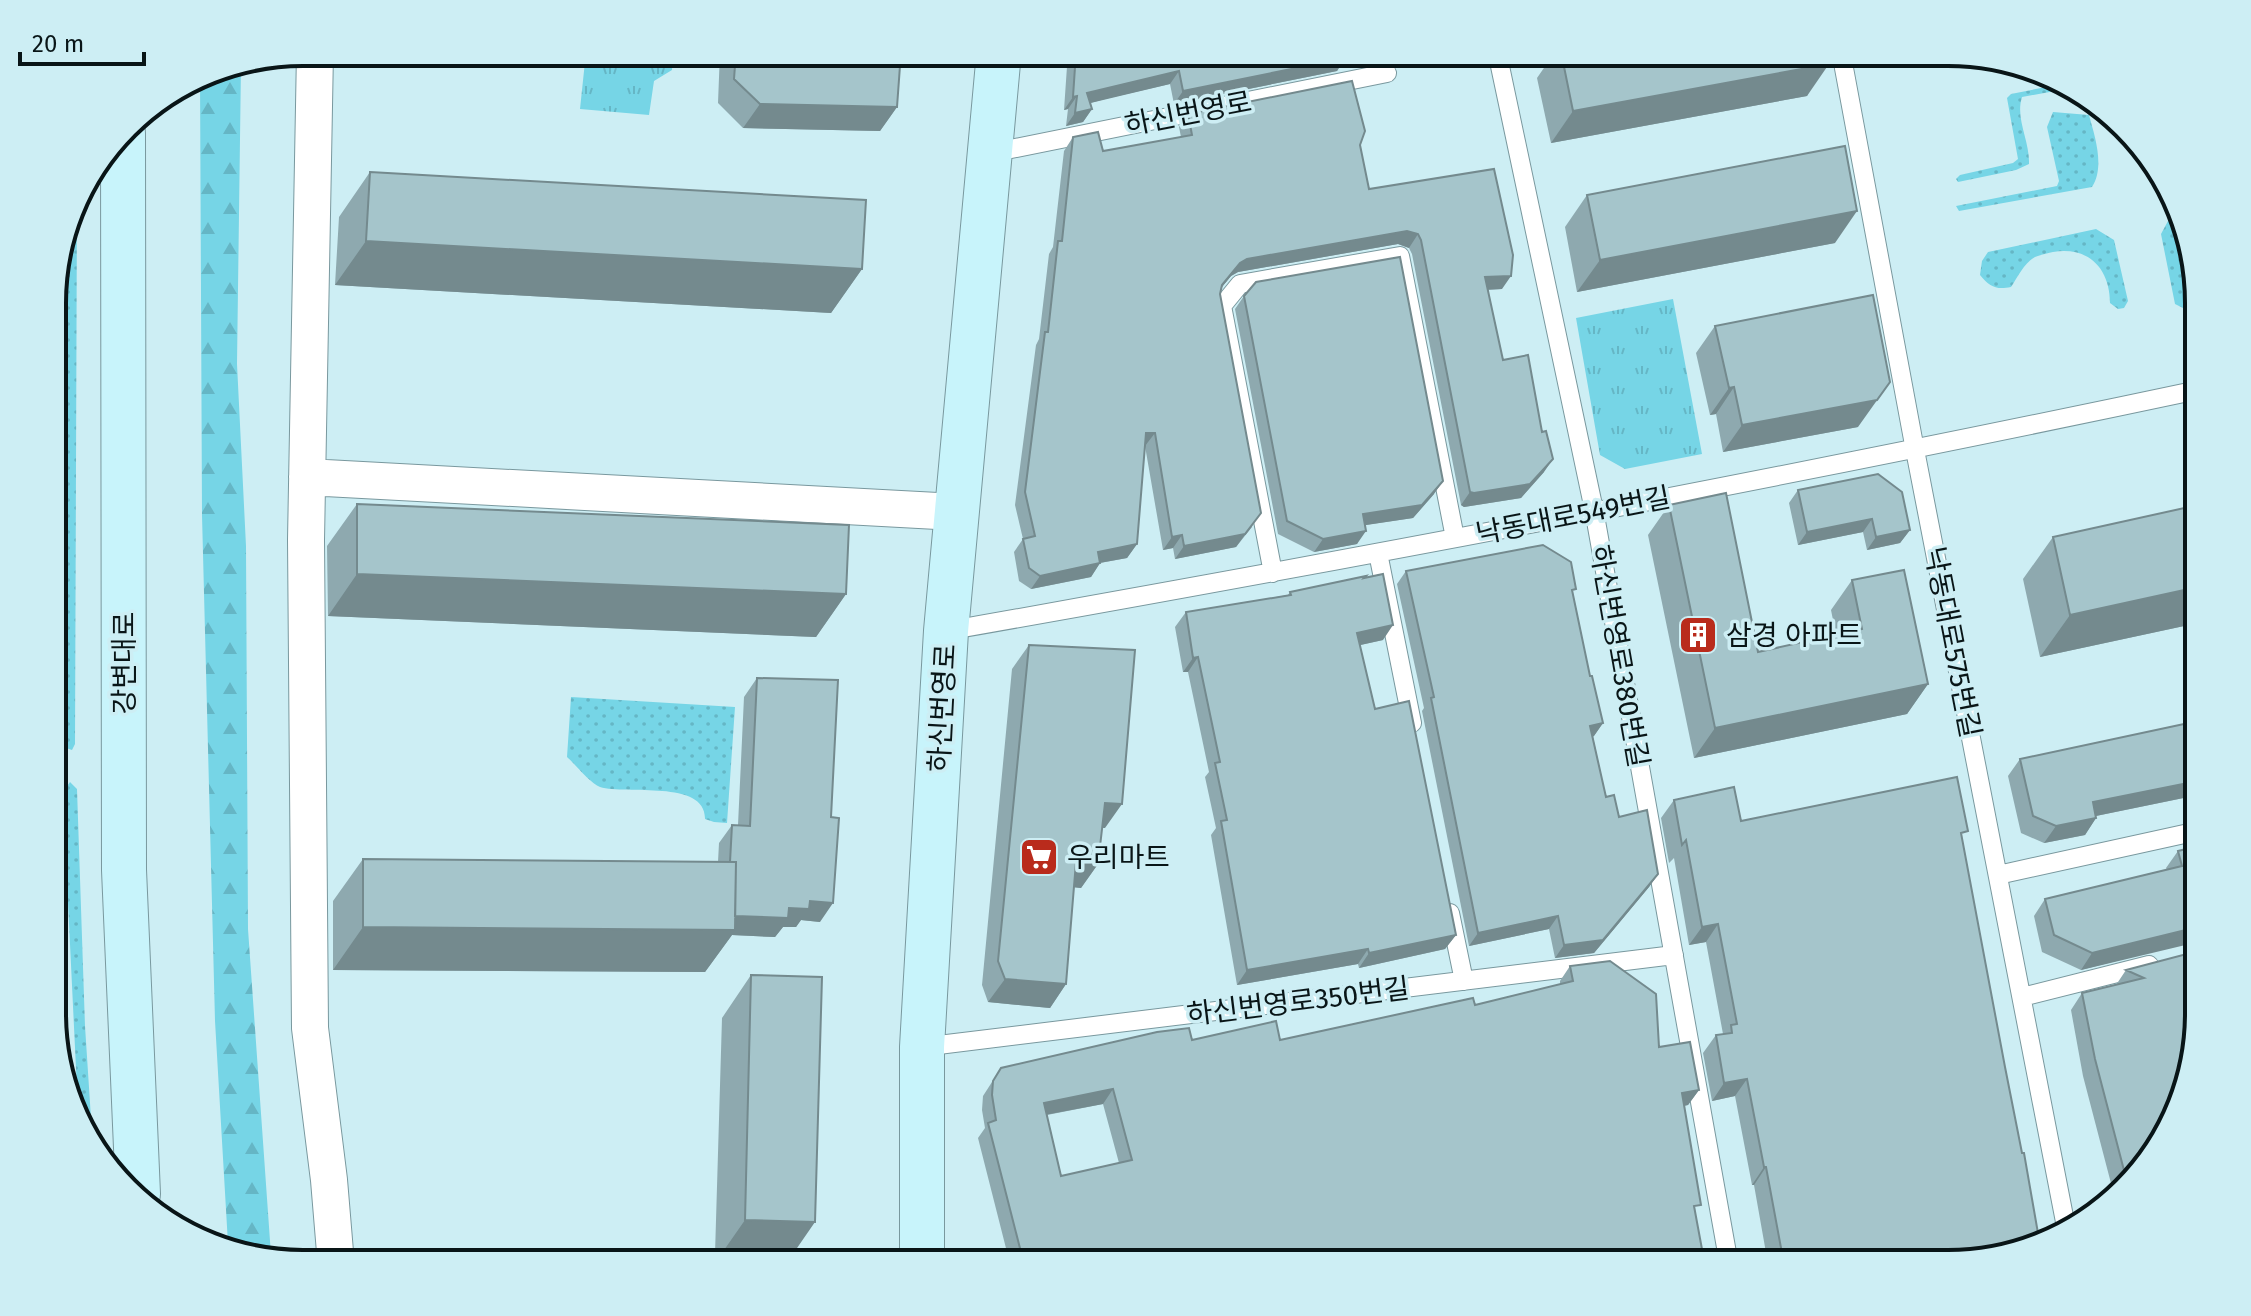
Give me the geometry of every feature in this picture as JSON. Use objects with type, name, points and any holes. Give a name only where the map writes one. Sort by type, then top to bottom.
[{"type":"street","points":[[315,67],[306,540],[310,1028],[335,1250]]},
{"type":"street","name":"하신번영로","points":[[922,1250],[922,1047],[946,631],[997,67]]},
{"type":"street","name":"강변대로","points":[[123,149],[124,870],[138,1183]]},
{"type":"street","points":[[307,477],[956,512]]},
{"type":"lane","name":"하신번영로380번길","points":[[1500,66],[1594,510],[1726,1249]]},
{"type":"lane","name":"낙동대로575번길","points":[[1844,66],[2065,1219]]},
{"type":"lane","name":"하신번영로","points":[[988,154],[1387,73]]},
{"type":"lane","points":[[1273,573],[1222,306],[1240,284],[1400,256],[1455,538]]},
{"type":"lane","name":"낙동대로549번길","points":[[946,631],[1273,573],[1915,450],[2184,393]]},
{"type":"lane","points":[[1378,553],[1415,737]]},
{"type":"lane","points":[[1998,875],[2184,834]]},
{"type":"lane","points":[[1445,889],[1464,981]]},
{"type":"lane","name":"하신번영로350번길","points":[[922,1047],[1674,955]]},
{"type":"lane","points":[[2022,997],[2169,960]]},
{"type":"green space","points":[[584,67],[672,67],[672,70],[654,81],[649,115],[580,109]]},
{"type":"green space","points":[[241,74],[237,364],[246,546],[248,929],[270,1248],[228,1237],[215,1021],[202,515],[200,89]]},
{"type":"green space","points":[[2045,87],[2054,91],[2022,97],[2020,114],[2029,164],[2016,170],[1958,182],[1956,179],[1960,175],[2013,163],[2018,159],[2007,98],[2011,94]]},
{"type":"green space","points":[[2053,112],[2089,115],[2098,161],[2092,187],[1959,211],[1956,206],[2057,186],[2059,181],[2047,127]]},
{"type":"green space","points":[[2170,221],[2181,263],[2184,308],[2175,304],[2161,234]]},
{"type":"green space","points":[[2096,229],[2114,240],[2128,301],[2124,308],[2118,309],[2110,303],[2106,280],[2095,262],[2077,253],[2053,252],[2035,257],[2024,266],[2011,287],[1994,287],[1980,275],[1982,261],[1988,252]]},
{"type":"green space","points":[[77,235],[75,744],[72,750],[66,748],[66,303],[68,272]]},
{"type":"green space","points":[[1673,299],[1702,454],[1625,469],[1600,455],[1576,318]]},
{"type":"green space","points":[[571,697],[735,707],[727,823],[705,819],[702,806],[693,798],[679,793],[612,789],[592,782],[567,757]]},
{"type":"green space","points":[[70,782],[77,789],[91,1118],[77,1082],[66,861],[66,788]]},
{"type":"building","points":[[1305,66],[1183,91],[1179,71],[1087,93],[1092,109],[1075,113],[1077,96],[1073,97],[1075,67]]},
{"type":"building","points":[[1564,66],[1818,66],[1573,111]]},
{"type":"building","points":[[735,67],[900,67],[897,107],[760,104],[734,79]]},
{"type":"building","points":[[1352,81],[1365,131],[1360,145],[1369,189],[1494,169],[1513,255],[1511,276],[1485,277],[1503,360],[1528,355],[1542,432],[1546,431],[1553,459],[1530,484],[1470,492],[1418,234],[1407,231],[1247,259],[1222,285],[1220,294],[1261,513],[1245,534],[1184,546],[1182,535],[1172,537],[1155,433],[1146,433],[1137,544],[1098,552],[1100,563],[1040,576],[1029,568],[1023,539],[1035,536],[1025,492],[1058,241],[1062,241],[1073,137],[1098,132],[1103,151],[1192,135],[1188,114]]},
{"type":"building","points":[[1845,146],[1857,211],[1600,260],[1587,195]]},
{"type":"building","points":[[370,172],[866,200],[862,269],[366,241]]},
{"type":"building","points":[[1400,257],[1443,481],[1422,505],[1363,514],[1366,531],[1323,539],[1287,521],[1244,296],[1256,282]]},
{"type":"building","points":[[1873,295],[1890,382],[1877,400],[1742,425],[1734,387],[1729,388],[1715,326]]},
{"type":"building","points":[[1878,474],[1902,492],[1910,530],[1876,537],[1872,519],[1807,532],[1798,490]]},
{"type":"building","points":[[1726,493],[1758,652],[1862,629],[1852,580],[1904,570],[1928,684],[1715,728],[1669,505]]},
{"type":"building","points":[[357,504],[849,525],[846,594],[357,574]]},
{"type":"building","points":[[2184,508],[2184,590],[2070,615],[2053,537]]},
{"type":"building","points":[[1543,545],[1571,562],[1576,589],[1572,590],[1603,723],[1590,726],[1606,797],[1614,795],[1619,817],[1647,810],[1658,874],[1603,940],[1564,945],[1558,916],[1478,933],[1431,698],[1434,697],[1406,571]]},
{"type":"building","points":[[1383,574],[1393,625],[1357,633],[1375,709],[1409,701],[1456,935],[1369,953],[1368,949],[1247,970],[1221,821],[1227,820],[1215,763],[1220,762],[1198,657],[1193,658],[1186,612],[1291,595],[1290,592]]},
{"type":"building","name":"우리마트","points":[[1029,645],[1135,650],[1122,804],[1105,803],[1098,864],[1076,862],[1066,984],[1005,979],[998,961]]},
{"type":"building","points":[[757,678],[838,680],[831,817],[839,818],[833,903],[810,901],[809,909],[789,908],[788,918],[735,916],[736,862],[730,862],[732,825],[750,826]]},
{"type":"building","points":[[2184,724],[2184,784],[2093,802],[2096,818],[2056,826],[2033,816],[2020,759]]},
{"type":"building","points":[[1957,777],[1968,831],[1961,833],[2038,1232],[2009,1242],[1964,1249],[1781,1249],[1747,1079],[1724,1083],[1716,1035],[1732,1033],[1731,1025],[1737,1024],[1718,924],[1702,927],[1686,840],[1682,845],[1674,800],[1734,787],[1741,821]]},
{"type":"building","points":[[2184,850],[2184,930],[2092,953],[2054,935],[2045,899],[2182,866],[2178,851]]},
{"type":"building","points":[[363,859],[736,862],[735,930],[363,927]]},
{"type":"building","points":[[2184,955],[2184,1029],[2172,1089],[2153,1132],[2124,1171],[2095,1059],[2082,993],[2144,978],[2126,970]]},
{"type":"building","points":[[1610,961],[1656,994],[1659,1047],[1690,1042],[1699,1090],[1682,1093],[1701,1205],[1694,1206],[1702,1249],[1020,1250],[988,1123],[996,1120],[993,1081],[1001,1068],[1157,1032],[1189,1028],[1192,1040],[1276,1021],[1280,1040],[1473,998],[1475,1005],[1573,981],[1570,966]],"holes":[[[1113,1089],[1132,1160],[1061,1176],[1044,1103]]]},
{"type":"building","points":[[751,975],[822,977],[815,1222],[745,1220]]},
{"type":"place","name":"삼경 아파트","points":[[1698,635]]},
{"type":"place","name":"우리마트","points":[[1039,857]]}]
